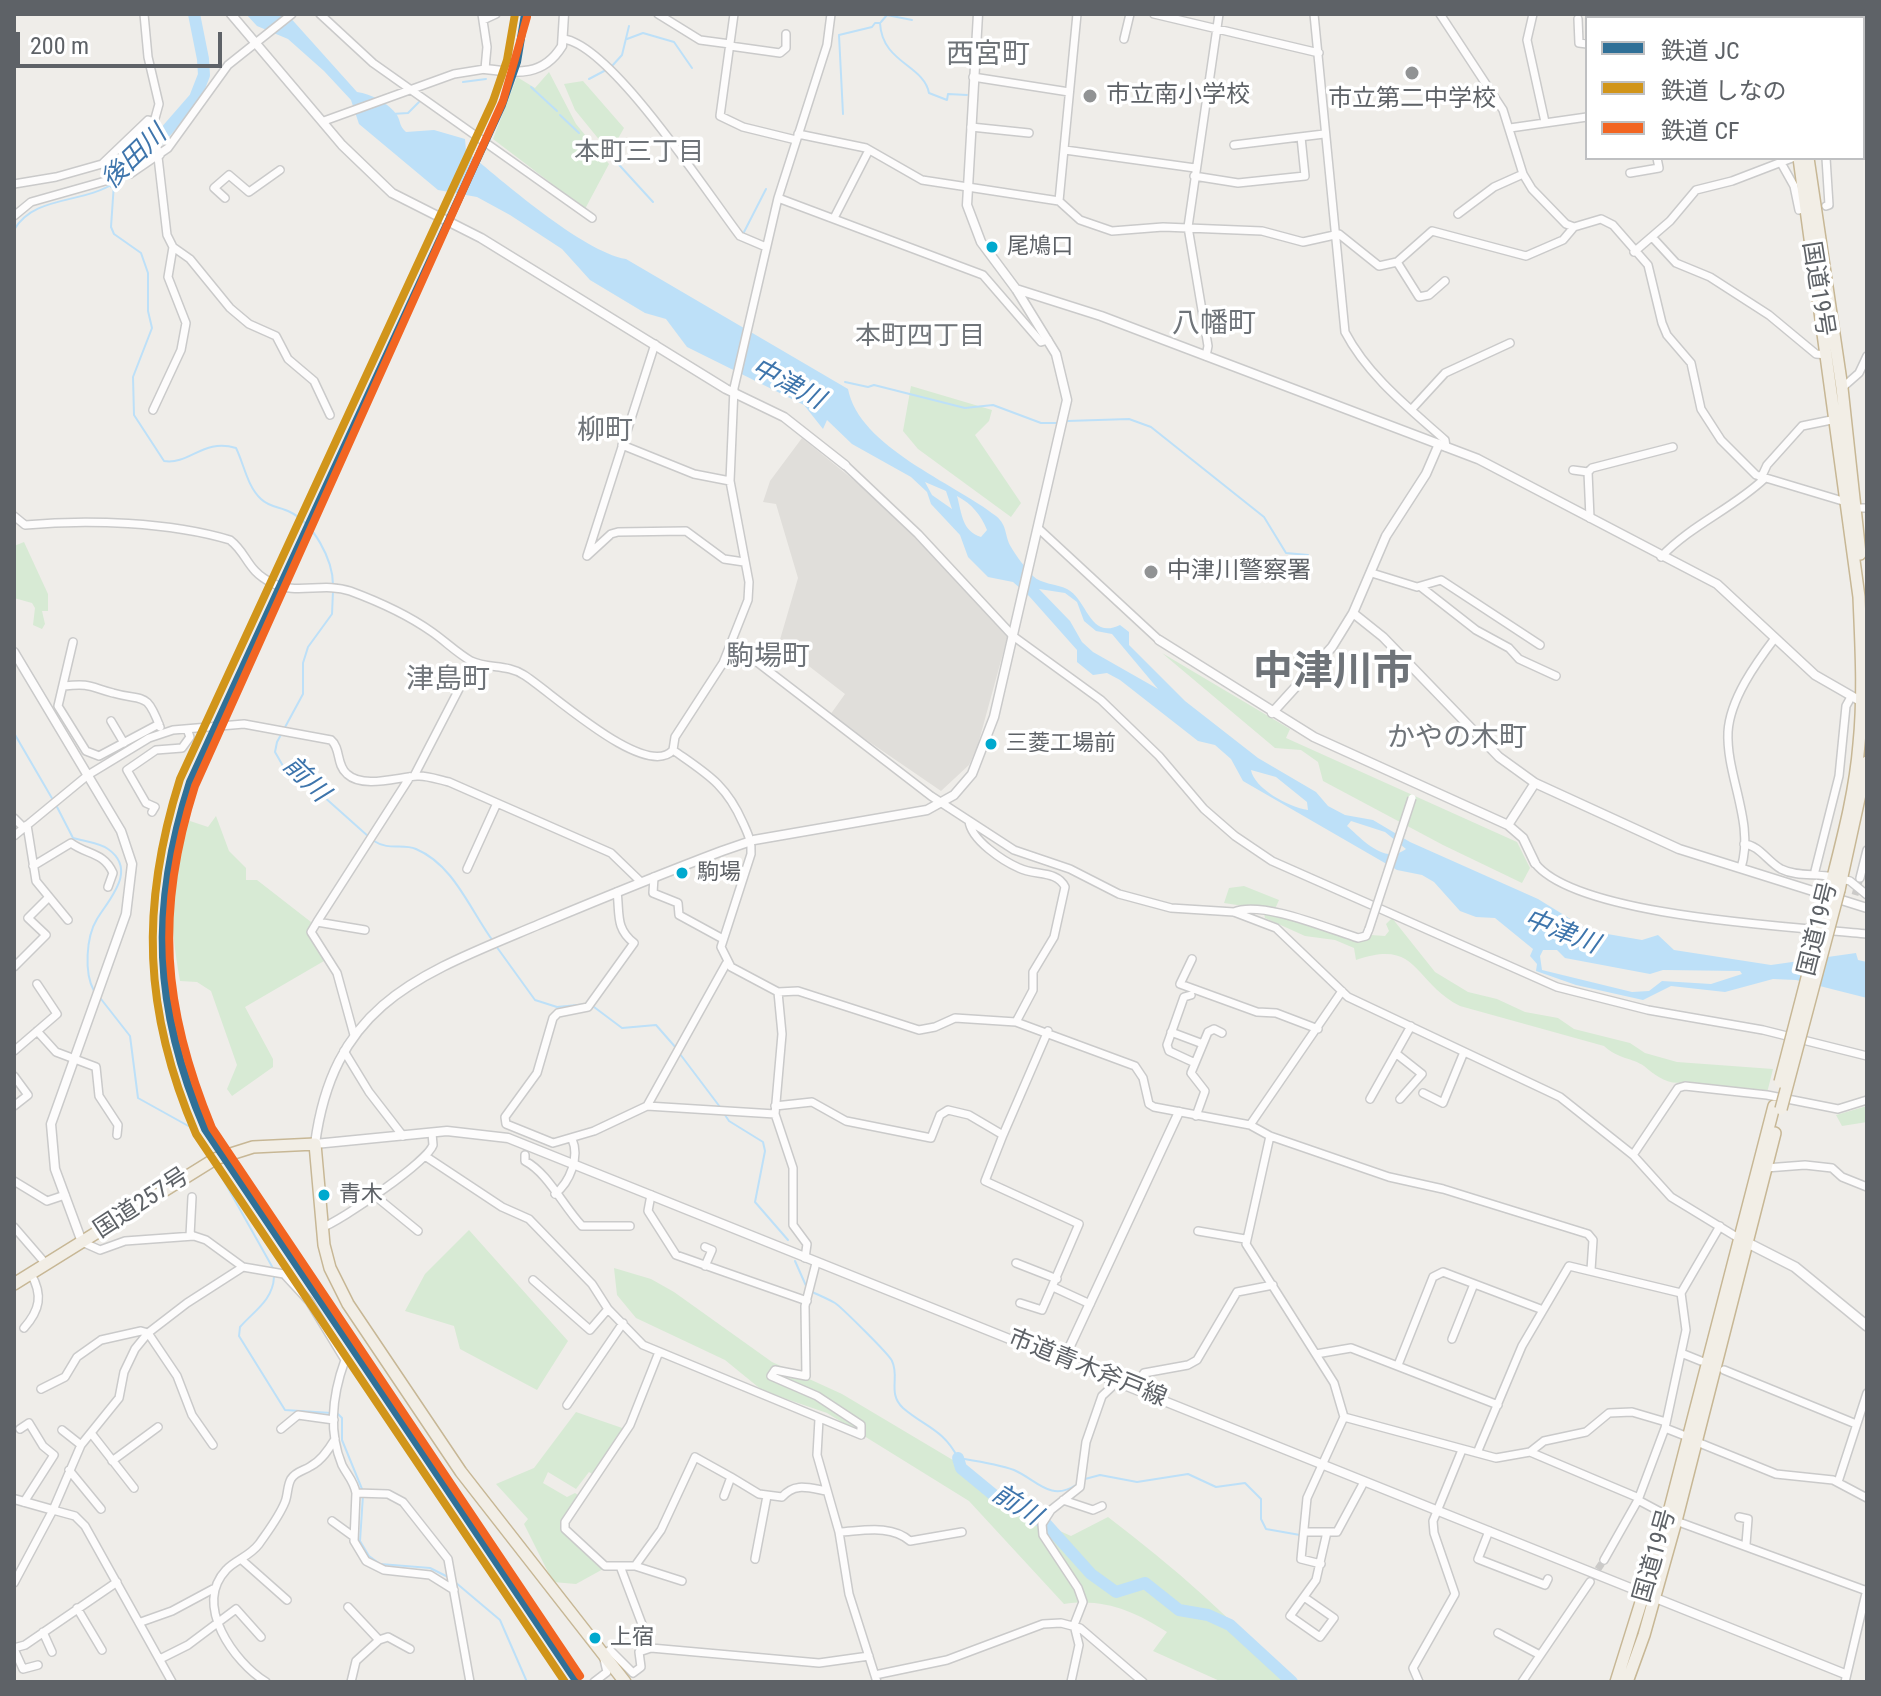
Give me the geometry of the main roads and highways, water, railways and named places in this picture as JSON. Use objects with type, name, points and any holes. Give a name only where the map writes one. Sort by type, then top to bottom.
[{"type":"highway","name":"国道19号","points":[[1799,160],[1836,419],[1856,506],[1860,700],[1852,796],[1836,884]]},
{"type":"highway","name":"国道19号","points":[[1811,160],[1809,177],[1842,388],[1867,615]]},
{"type":"highway","name":"国道19号","points":[[1627,1682],[1867,762]]},
{"type":"highway","name":"国道19号","points":[[1744,1241],[1766,1168],[1777,1108]]},
{"type":"highway","name":"国道257号","points":[[14,1284],[196,1169],[253,1147],[315,1144],[321,1228],[330,1268],[348,1304],[461,1472],[625,1682]]},
{"type":"highway","name":"国道19号","points":[[1616,1682],[1650,1594]]},
{"type":"main road","points":[[1744,1241],[1795,1267],[1867,1326]]},
{"type":"water","name":"中津川","points":[[246,14],[287,14],[357,92],[379,100],[394,111],[406,132],[434,130],[465,139],[466,151],[566,229],[608,254],[626,259],[848,389],[856,410],[870,429],[889,446],[1000,520],[1011,547],[1033,576],[1074,594],[1095,623],[1110,628],[1120,625],[1129,632],[1129,645],[1185,701],[1258,758],[1316,792],[1328,806],[1345,815],[1373,820],[1410,842],[1538,899],[1590,931],[1642,940],[1658,935],[1674,950],[1771,965],[1856,953],[1858,960],[1867,962],[1867,998],[1796,980],[1773,979],[1725,992],[1671,986],[1643,1000],[1576,985],[1536,971],[1537,964],[1530,956],[1533,949],[1495,918],[1476,917],[1460,911],[1434,882],[1422,875],[1397,870],[1243,781],[1231,759],[1215,745],[1198,741],[1120,680],[1107,673],[1093,675],[1077,662],[1077,650],[1029,596],[1013,582],[988,577],[968,557],[960,535],[931,504],[927,492],[911,477],[852,444],[827,420],[823,429],[804,405],[687,347],[666,319],[645,313],[590,280],[562,249],[510,215],[477,197],[438,190],[359,124],[351,100],[324,71],[288,39],[257,26]],"holes":[[[925,482],[946,491],[952,509],[932,495]],[[957,496],[972,506],[987,530],[981,537],[970,531]],[[1039,589],[1065,593],[1077,602],[1084,621],[1096,631],[1112,634],[1158,689],[1093,652],[1082,642],[1070,621]],[[1251,770],[1276,777],[1307,802],[1308,810],[1273,796],[1253,777]],[[1351,821],[1385,832],[1406,849],[1390,854],[1367,844],[1347,826]],[[1543,950],[1557,950],[1565,958],[1650,974],[1663,970],[1740,971],[1742,974],[1711,984],[1662,981],[1649,991],[1632,992],[1542,970],[1540,956]]]},
{"type":"waterway","name":"後田川","points":[[114,183],[127,165],[147,153],[195,98],[204,75],[194,14]]},
{"type":"waterway","points":[[881,22],[887,15],[912,20]]},
{"type":"waterway","points":[[843,114],[839,35],[872,27],[875,23],[880,23],[888,47],[920,76],[929,93],[947,100],[948,94],[967,95]]},
{"type":"waterway","points":[[612,66],[622,55],[629,26]]},
{"type":"waterway","points":[[627,39],[643,33],[674,42],[692,68]]},
{"type":"waterway","points":[[589,79],[606,70]]},
{"type":"waterway","points":[[463,82],[486,79]]},
{"type":"waterway","points":[[531,87],[557,111]]},
{"type":"waterway","points":[[392,114],[408,113],[419,102]]},
{"type":"waterway","points":[[560,115],[579,133]]},
{"type":"waterway","points":[[611,156],[653,202]]},
{"type":"waterway","name":"前川","points":[[14,230],[23,219],[46,205],[102,190],[114,183],[111,227],[114,234],[141,253],[148,273],[148,311],[152,328],[133,377],[134,415],[164,461],[182,459],[214,446],[236,448],[256,494],[268,504],[298,517],[314,533],[330,564],[333,585]]},
{"type":"waterway","points":[[743,234],[766,189]]},
{"type":"waterway","points":[[845,382],[868,387],[874,385],[965,408],[993,405],[1041,423],[1057,423]]},
{"type":"waterway","points":[[1067,421],[1129,419],[1151,427],[1264,517],[1286,553],[1308,555]]},
{"type":"waterway","name":"前川","points":[[333,591],[332,614],[308,647],[303,663],[303,694],[277,742],[275,752],[283,766],[304,779],[369,837]]},
{"type":"waterway","name":"後田川","points":[[14,733],[53,800]]},
{"type":"waterway","name":"後田川","points":[[56,805],[73,838],[105,847],[117,857],[121,866],[114,894],[90,935],[88,965],[94,991]]},
{"type":"waterway","name":"前川","points":[[374,841],[385,846],[416,849],[441,866],[460,889],[493,941]]},
{"type":"waterway","name":"前川","points":[[496,946],[535,1000],[557,1007],[588,1004]]},
{"type":"waterway","name":"後田川","points":[[101,999],[130,1036],[138,1098],[192,1128],[210,1156]]},
{"type":"waterway","name":"前川","points":[[594,1007],[622,1028],[656,1025],[677,1049]]},
{"type":"waterway","name":"前川","points":[[680,1054],[720,1107]]},
{"type":"waterway","name":"前川","points":[[723,1112],[729,1121],[763,1142],[765,1151],[755,1202],[788,1240]]},
{"type":"waterway","name":"後田川","points":[[215,1165],[274,1270]]},
{"type":"waterway","name":"前川","points":[[795,1261],[807,1288]]},
{"type":"waterway","name":"後田川","points":[[274,1277],[266,1299],[240,1327],[239,1336],[285,1410],[331,1413]]},
{"type":"waterway","name":"前川","points":[[812,1292],[835,1303],[883,1350],[894,1367],[898,1402],[940,1434],[958,1458],[1014,1470],[1051,1490],[1067,1490],[1076,1485]]},
{"type":"waterway","name":"後田川","points":[[338,1414],[342,1418],[342,1440],[362,1489]]},
{"type":"waterway","name":"前川","points":[[958,1458],[961,1468],[995,1496],[1047,1525],[1091,1574],[1116,1592],[1145,1583],[1179,1610],[1208,1615],[1230,1625],[1292,1682]]},
{"type":"waterway","points":[[1085,1479],[1100,1475],[1137,1482],[1188,1474],[1216,1487],[1245,1483],[1261,1499],[1261,1519],[1266,1529],[1300,1535]]},
{"type":"waterway","name":"後田川","points":[[363,1495],[360,1541],[369,1556],[380,1564],[430,1568],[450,1578]]},
{"type":"waterway","name":"後田川","points":[[455,1582],[500,1620],[527,1682]]},
{"type":"tunnel","points":[[1855,895],[1860,878]]},
{"type":"tunnel","points":[[1592,1578],[1604,1560]]},
{"type":"rail line","name":"しなの","points":[[515,14],[507,60],[493,101],[180,779],[158,871],[153,958],[157,1001],[166,1044],[178,1089],[196,1134],[565,1682]]},
{"type":"rail line","name":"JC","points":[[525,14],[517,62],[502,105],[190,782],[168,872],[163,915],[163,957],[175,1041],[205,1129],[577,1682]]},
{"type":"rail line","name":"CF","points":[[527,17],[503,101],[195,786],[174,875],[170,958],[174,1000],[183,1041],[212,1128],[580,1676]]},
{"type":"place","name":"市立第二中学校","points":[[1412,73]]},
{"type":"place","name":"市立南小学校","points":[[1090,96]]},
{"type":"place","name":"尾鳩口","points":[[992,247]]},
{"type":"place","name":"中津川警察署","points":[[1151,572]]},
{"type":"place","name":"三菱工場前","points":[[991,744]]},
{"type":"place","name":"駒場","points":[[682,873]]},
{"type":"place","name":"青木","points":[[324,1195]]},
{"type":"place","name":"上宿","points":[[595,1638]]},
{"type":"district","name":"西宮町","points":[[988,56]]},
{"type":"district","name":"本町三丁目","points":[[639,153]]},
{"type":"district","name":"八幡町","points":[[1214,325]]},
{"type":"district","name":"本町四丁目","points":[[920,337]]},
{"type":"district","name":"柳町","points":[[605,432]]},
{"type":"district","name":"駒場町","points":[[768,658]]},
{"type":"district","name":"中津川市","points":[[1333,674]]},
{"type":"district","name":"津島町","points":[[448,681]]},
{"type":"district","name":"かやの木町","points":[[1457,739]]}]
